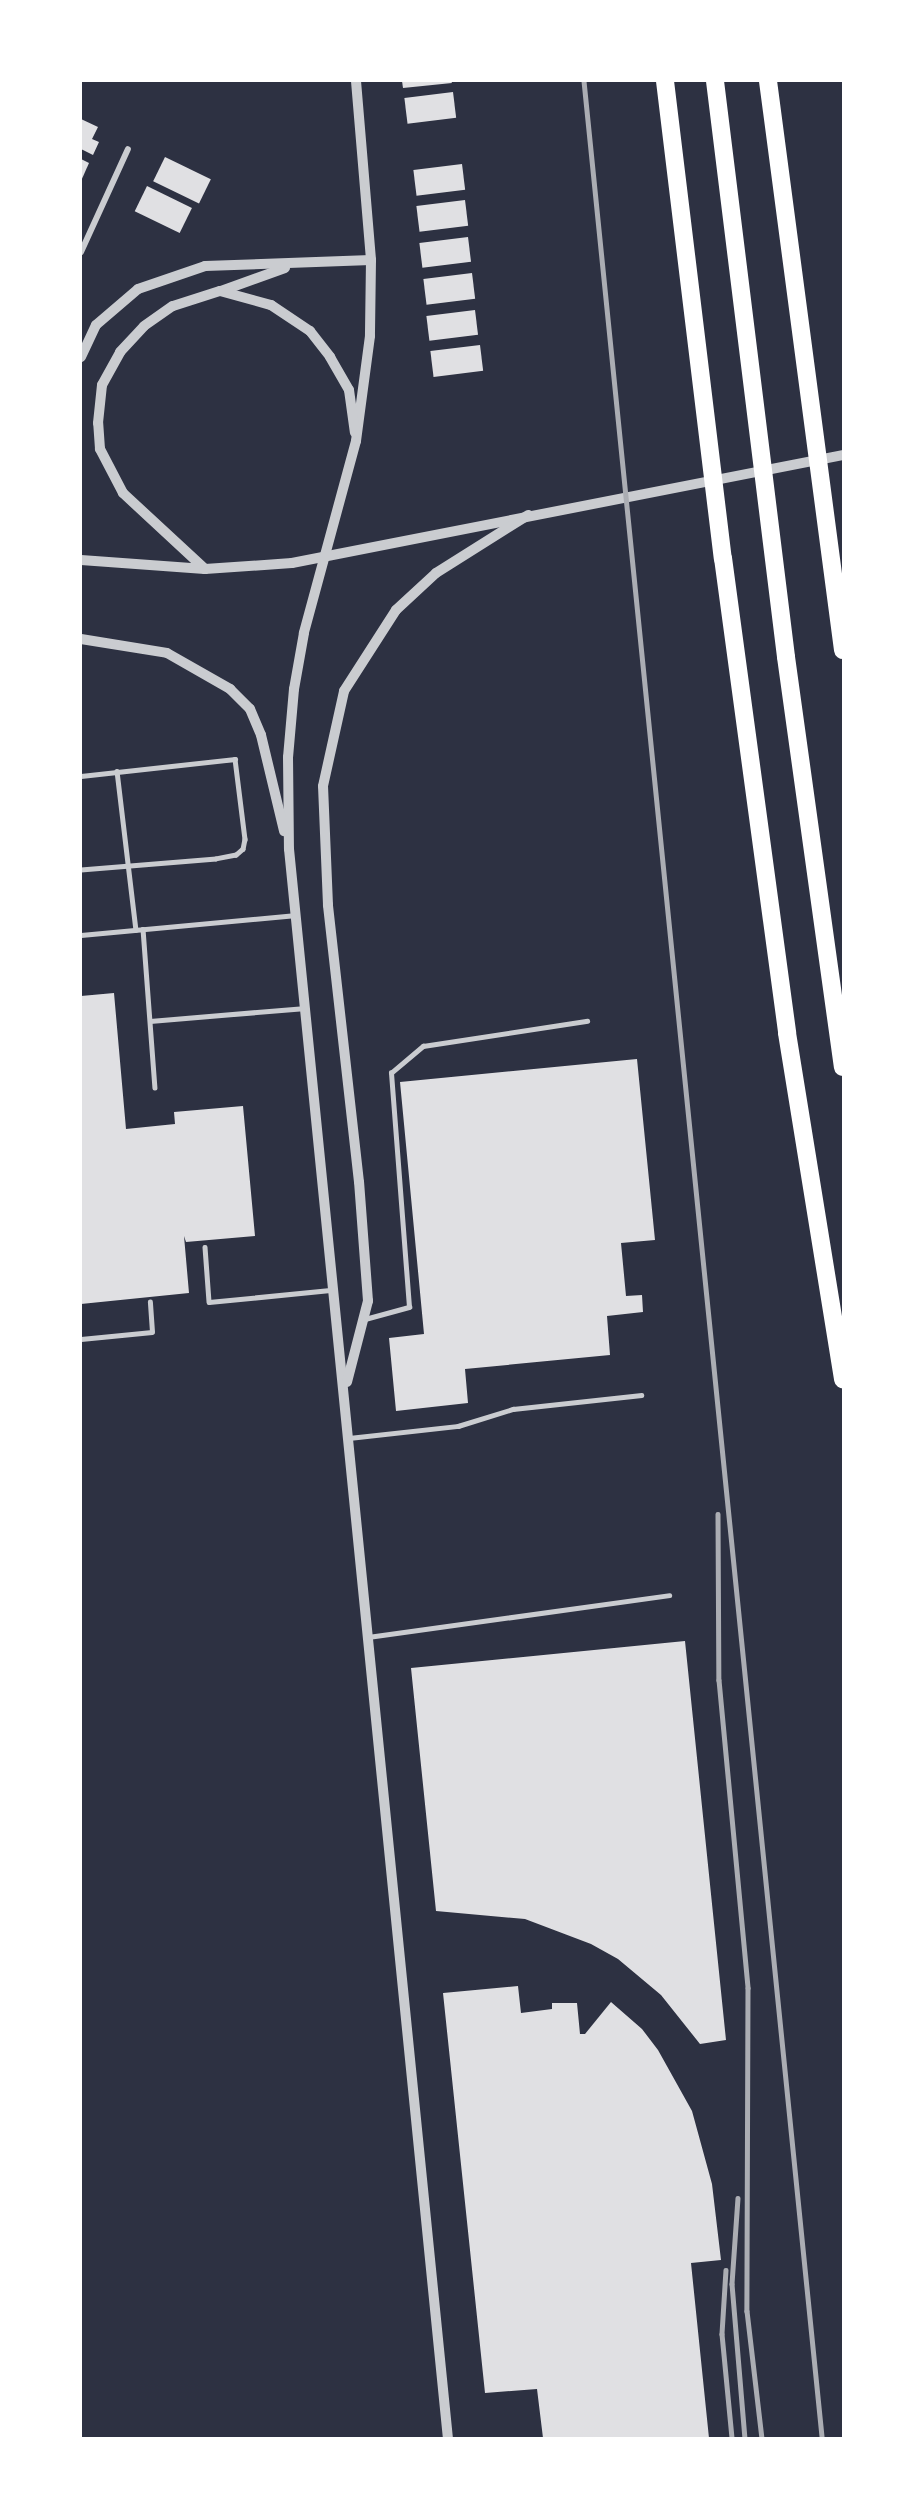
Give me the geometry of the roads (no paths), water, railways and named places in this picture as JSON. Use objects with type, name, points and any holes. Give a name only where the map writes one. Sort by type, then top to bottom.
[{"type":"highway","points":[[665,81],[713,480],[788,1033],[843,1379]]},
{"type":"highway","points":[[715,81],[783,634],[843,1067]]},
{"type":"highway","points":[[768,81],[843,650]]},
{"type":"street","points":[[356,81],[371,260],[370,336],[356,441],[304,633],[294,689],[288,757],[289,849],[345,1388],[448,2438]]},
{"type":"street","points":[[81,252],[128,149]]},
{"type":"street","points":[[81,357],[96,325],[138,290],[205,266],[371,260]]},
{"type":"street","points":[[205,569],[123,493],[100,449],[98,423],[102,385],[120,352],[144,326],[173,306],[294,264]]},
{"type":"street","points":[[220,291],[271,305],[310,331],[349,390],[356,441]]},
{"type":"street","points":[[81,560],[205,569],[292,562],[374,544],[843,455]]},
{"type":"street","points":[[345,1388],[368,1301],[360,1182],[328,905],[323,786],[344,690],[396,610],[436,573],[528,515]]},
{"type":"street","points":[[81,639],[168,653],[230,689],[250,710],[261,735],[289,849]]},
{"type":"lane","points":[[81,776],[235,759],[245,839],[236,855],[81,870]]},
{"type":"lane","points":[[117,771],[136,930]]},
{"type":"lane","points":[[81,935],[296,915]]},
{"type":"lane","points":[[143,929],[155,1088]]},
{"type":"lane","points":[[150,1021],[305,1008]]},
{"type":"lane","points":[[363,1320],[409,1307],[391,1073],[423,1046],[587,1021]]},
{"type":"lane","points":[[204,1247],[209,1302],[334,1289]]},
{"type":"lane","points":[[81,1339],[152,1332],[150,1302]]},
{"type":"lane","points":[[349,1438],[458,1426],[513,1409],[641,1395]]},
{"type":"lane","points":[[368,1637],[669,1595]]},
{"type":"railway","points":[[584,81],[822,2438]]},
{"type":"railway","points":[[718,1514],[719,1680],[748,1988],[747,2311],[762,2438]]},
{"type":"railway","points":[[738,2198],[732,2284],[745,2438]]},
{"type":"railway","points":[[726,2270],[722,2334],[732,2438]]}]
